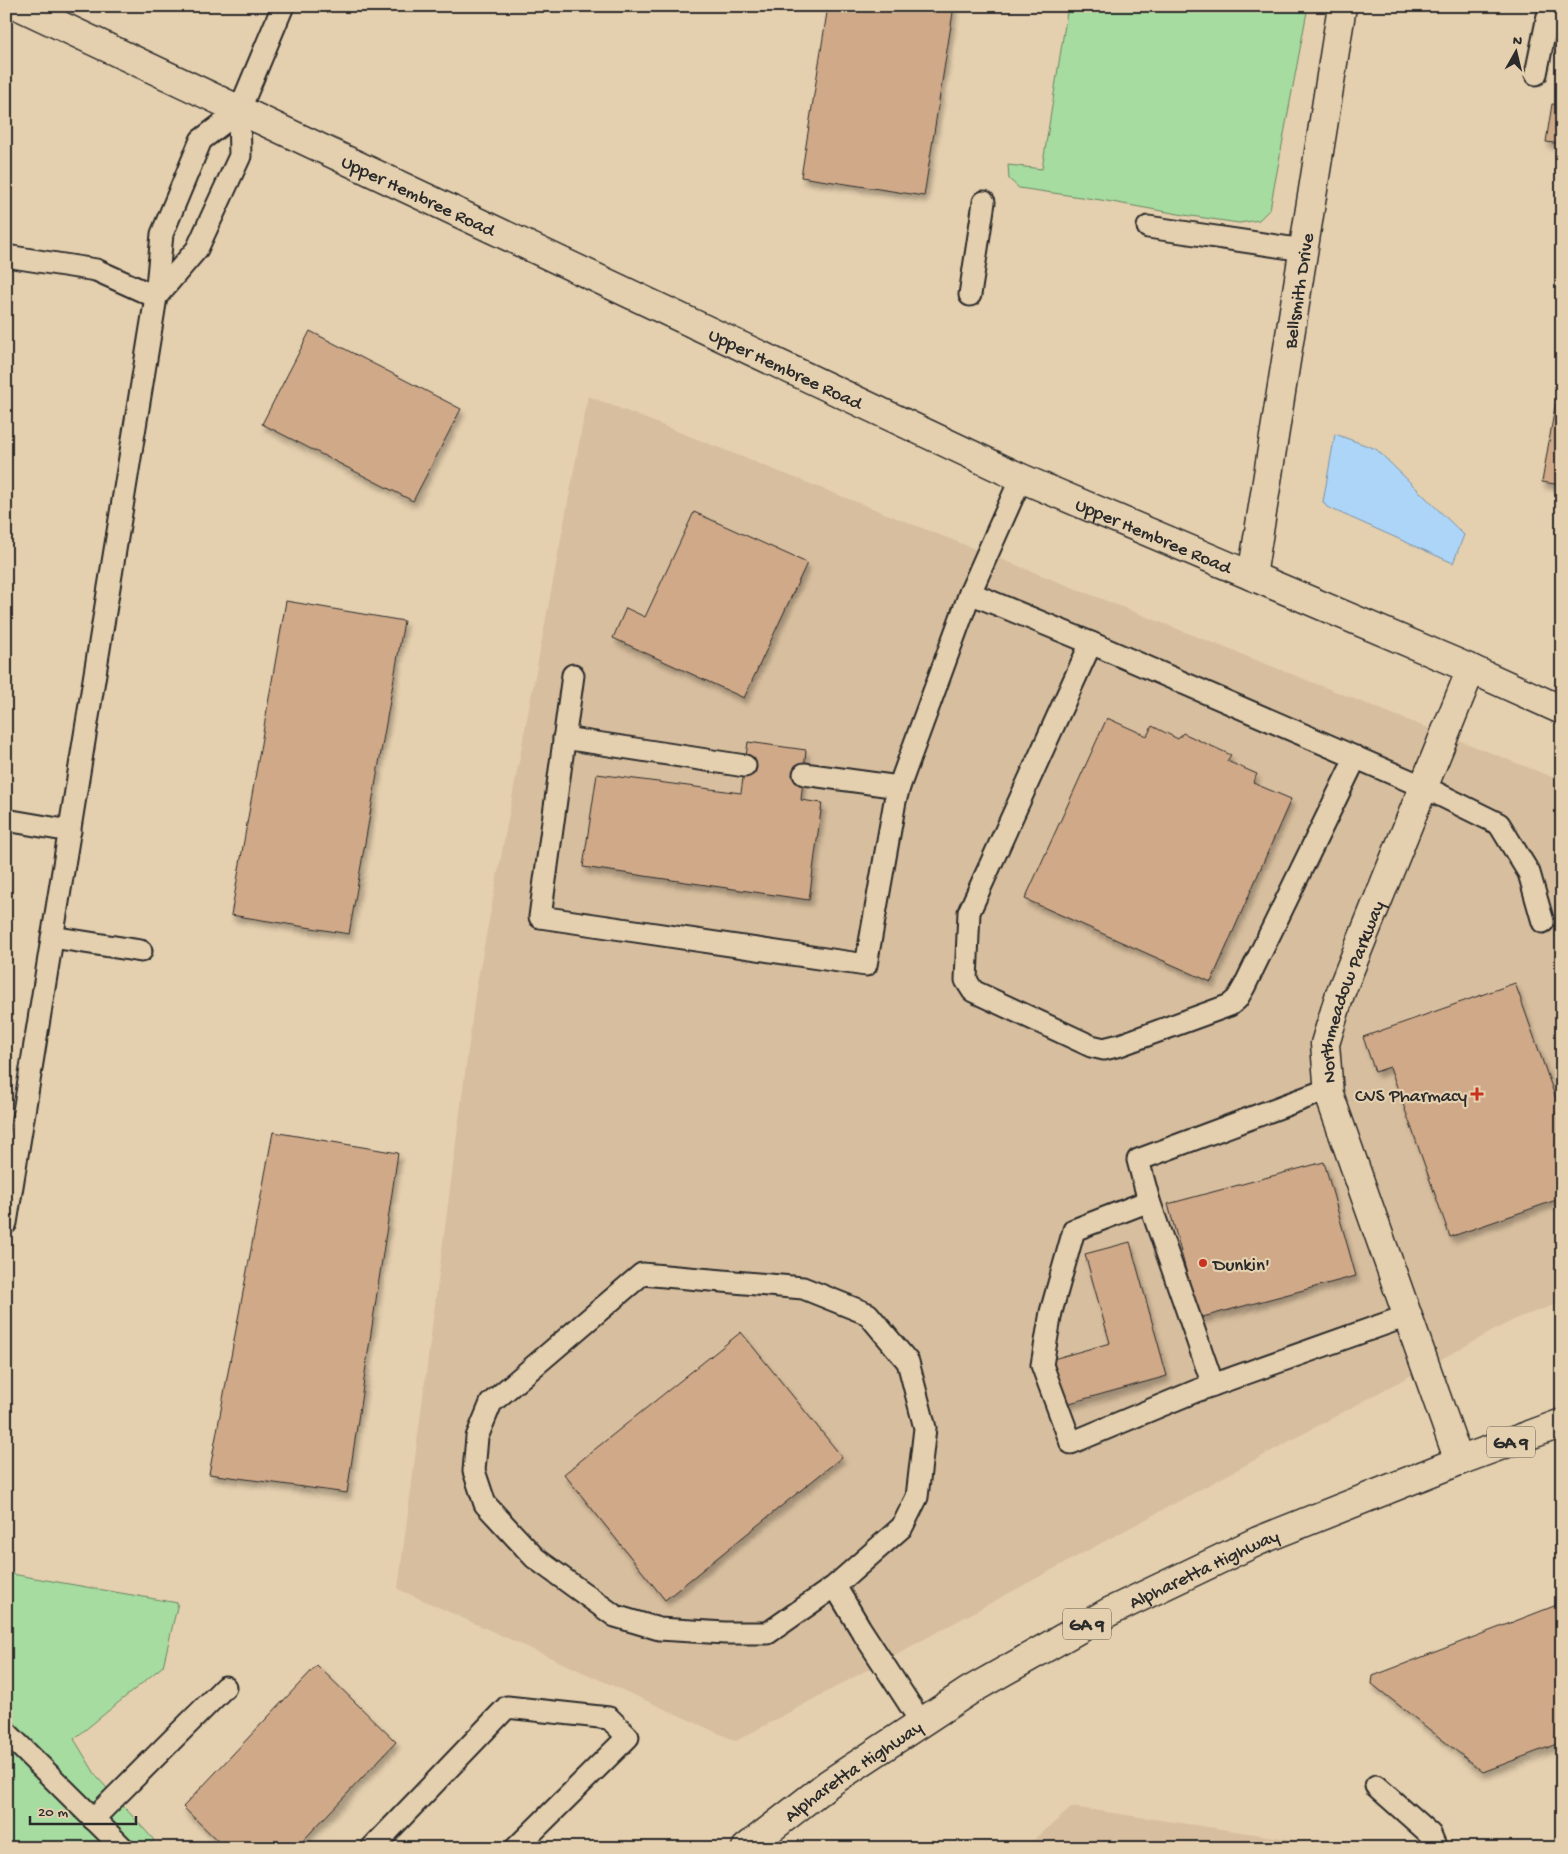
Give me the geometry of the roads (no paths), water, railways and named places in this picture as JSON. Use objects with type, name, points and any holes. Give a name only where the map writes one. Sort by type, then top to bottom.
[{"type":"main road","name":"Upper Hembree Road","points":[[19,6],[1021,478],[1471,669],[1562,710]]},
{"type":"main road","name":"Bellsmith Drive","points":[[1252,576],[1342,6]]},
{"type":"main road","name":"Northmeadow Parkway","points":[[1459,1461],[1332,1104],[1325,1044],[1340,994],[1471,669]]},
{"type":"main road","name":"Alpharetta Highway","points":[[746,1848],[828,1784],[921,1722],[969,1691],[1109,1612],[1258,1541],[1459,1461],[1562,1423]]},
{"type":"lane","points":[[156,297],[197,249],[240,156],[240,111],[283,6]]},
{"type":"lane","points":[[1536,74],[1550,6]]},
{"type":"lane","points":[[6,1222],[156,297],[162,234],[201,140],[240,111]]},
{"type":"lane","points":[[970,295],[984,202]]},
{"type":"lane","points":[[1148,227],[1304,250]]},
{"type":"lane","points":[[6,256],[96,270],[156,297]]},
{"type":"lane","points":[[573,675],[540,917],[866,965],[899,787],[970,592],[1021,478]]},
{"type":"lane","points":[[970,592],[1356,757],[1424,787],[1499,824],[1529,873],[1543,922]]},
{"type":"lane","points":[[1091,643],[969,912],[966,980],[973,991],[1091,1046],[1104,1049],[1120,1045],[1230,1005],[1237,999],[1356,757]]},
{"type":"lane","points":[[564,738],[745,766]]},
{"type":"lane","points":[[804,774],[899,787]]},
{"type":"lane","points":[[6,820],[70,831]]},
{"type":"lane","points":[[52,938],[141,951]]},
{"type":"lane","points":[[1212,1385],[1149,1200],[1138,1160],[1329,1089]]},
{"type":"lane","points":[[1149,1200],[1074,1230],[1051,1312],[1042,1365],[1071,1443],[1212,1385],[1407,1316]]},
{"type":"lane","points":[[642,1274],[803,1288],[868,1314],[908,1362],[925,1428],[917,1497],[902,1527],[835,1586],[768,1633],[725,1633],[659,1629],[615,1616],[535,1558],[485,1504],[474,1471],[477,1437],[491,1403],[642,1274]]},
{"type":"lane","points":[[835,1586],[921,1722]]},
{"type":"lane","points":[[93,1819],[225,1687]]},
{"type":"lane","points":[[372,1848],[507,1707],[609,1718],[628,1737],[516,1848]]},
{"type":"lane","points":[[6,1732],[123,1848]]},
{"type":"lane","points":[[1376,1786],[1430,1834],[1436,1848]]},
{"type":"water","points":[[1335,434],[1376,449],[1464,535],[1453,563],[1327,507],[1323,502]]},
{"type":"place","name":"CVS Pharmacy","points":[[1477,1094]]},
{"type":"place","name":"Dunkin'","points":[[1203,1263]]}]
